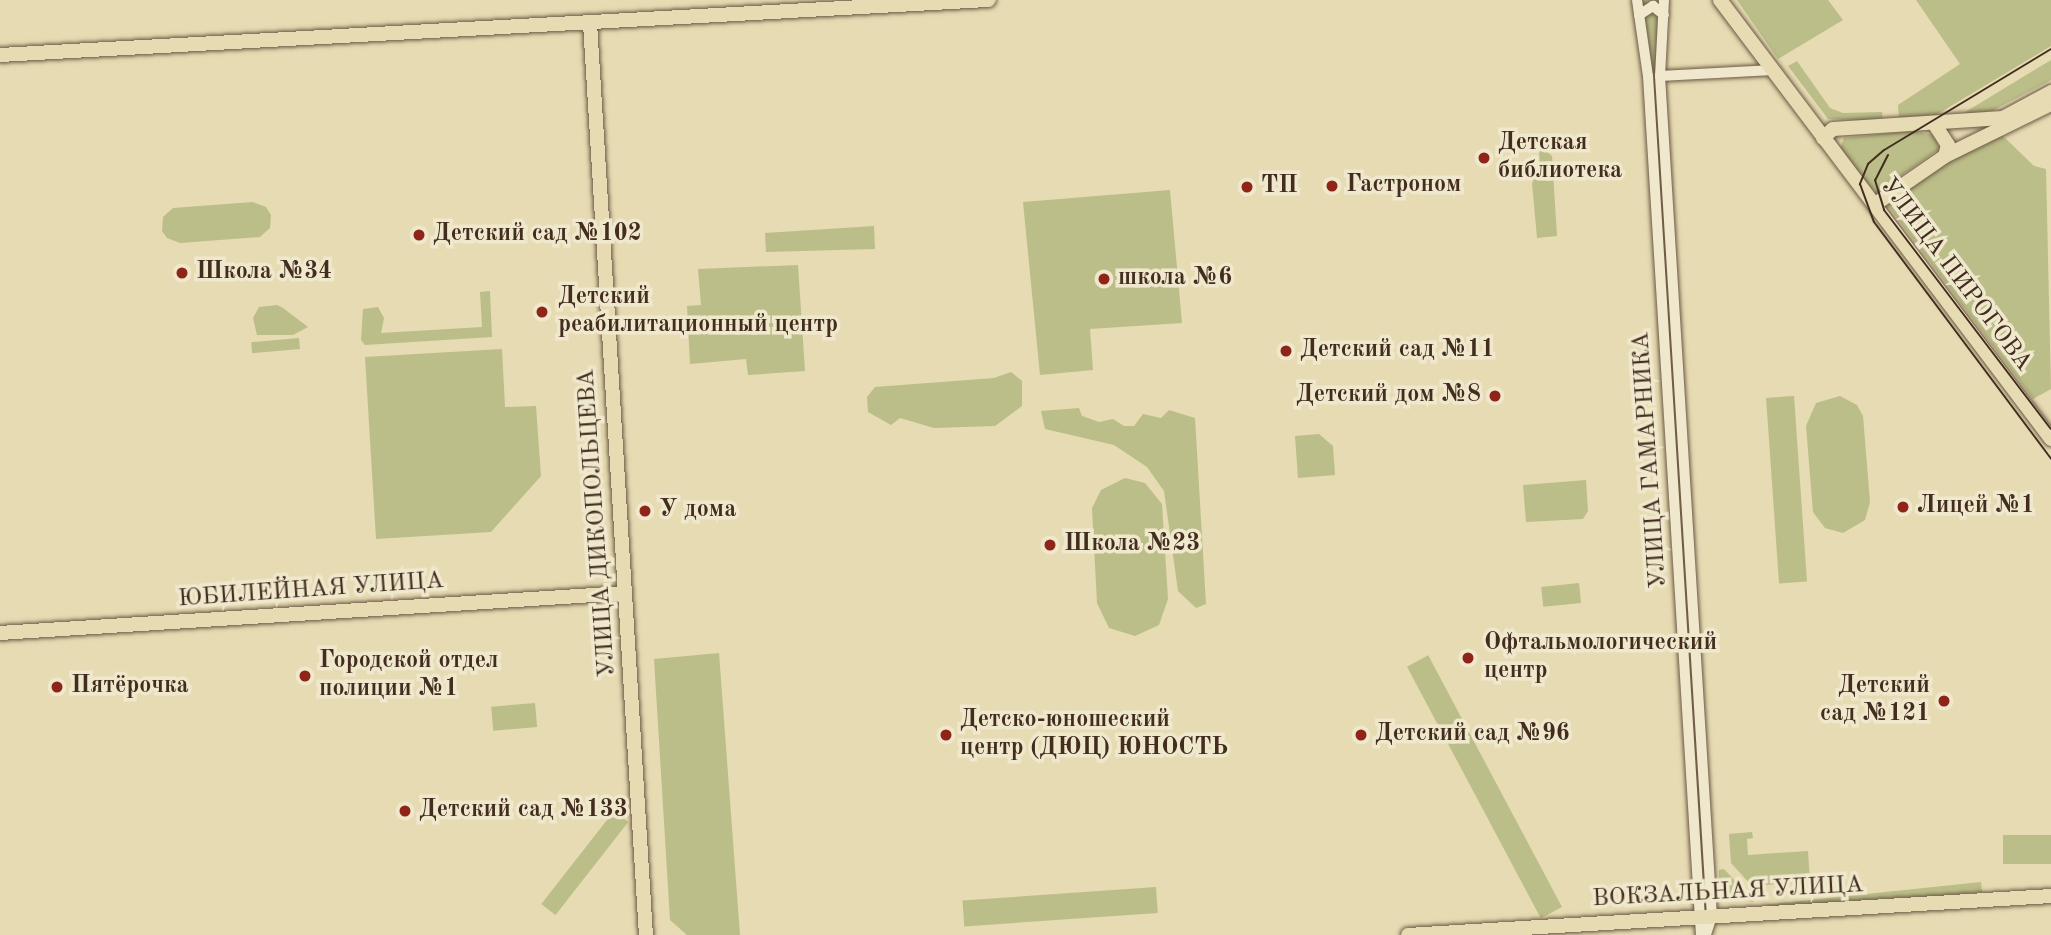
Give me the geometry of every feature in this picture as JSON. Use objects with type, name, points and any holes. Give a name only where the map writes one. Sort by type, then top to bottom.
[{"type":"main road","points":[[0,55],[989,0]]},
{"type":"main road","name":"УЛИЦА ПИРОГОВА","points":[[1720,0],[2051,439]]},
{"type":"main road","name":"УЛИЦА ДИКОПОЛЬЦЕВА","points":[[590,23],[646,935]]},
{"type":"main road","points":[[1823,138],[1833,130],[1935,125],[2003,118],[2051,92]]},
{"type":"main road","points":[[1874,205],[1945,156],[2051,104]]},
{"type":"main road","points":[[1935,125],[1948,145],[1945,156]]},
{"type":"main road","name":"ЮБИЛЕЙНАЯ УЛИЦА","points":[[0,633],[625,593]]},
{"type":"main road","name":"ВОКЗАЛЬНАЯ УЛИЦА","points":[[1410,935],[2051,896]]},
{"type":"street","name":"УЛИЦА ГАМАРНИКА","points":[[1637,0],[1648,76],[1706,917]]},
{"type":"street","name":"УЛИЦА ГАМАРНИКА","points":[[1664,0],[1660,76],[1706,917]]},
{"type":"street","points":[[1639,15],[1653,6],[1664,15]]},
{"type":"street","points":[[1660,76],[1773,70]]},
{"type":"street","points":[[1703,935],[1706,917]]},
{"type":"green space","points":[[1642,0],[1658,0],[1656,76],[1670,332]]},
{"type":"green space","points":[[1737,0],[1828,0],[1843,20],[1778,59]]},
{"type":"green space","points":[[1916,0],[2051,0],[2051,46],[1926,121],[1899,121],[1898,105],[1960,64]]},
{"type":"green space","points":[[2051,60],[2051,80],[1992,111],[1962,114]]},
{"type":"green space","points":[[1797,61],[1830,108],[1843,113],[1882,112],[1883,121],[1828,119],[1788,66]]},
{"type":"green space","points":[[1910,131],[1935,135],[1939,149],[1876,193],[1839,151],[1844,138]]},
{"type":"green space","points":[[2002,135],[2034,166],[2046,169],[2051,389],[2033,399],[1888,206],[1889,198],[1923,175]]},
{"type":"green space","points":[[1545,150],[1552,156],[1557,236],[1537,238],[1532,183],[1540,168],[1539,151]]},
{"type":"green space","name":"школа №6","points":[[1170,190],[1182,323],[1090,329],[1093,370],[1040,375],[1023,202]]},
{"type":"green space","points":[[253,202],[266,207],[271,215],[270,228],[260,237],[180,243],[167,238],[162,231],[163,217],[173,208]]},
{"type":"green space","points":[[874,226],[875,249],[766,252],[765,233]]},
{"type":"green space","points":[[798,265],[805,371],[748,375],[746,359],[690,364],[687,306],[701,305],[698,269]]},
{"type":"green space","points":[[490,291],[492,337],[365,345],[361,340],[363,309],[378,307],[384,318],[381,333],[482,327],[480,292]]},
{"type":"green space","points":[[277,305],[308,327],[293,335],[257,335],[253,318],[259,307]]},
{"type":"green space","points":[[299,338],[300,349],[252,353],[251,342]]},
{"type":"green space","points":[[502,349],[505,407],[536,406],[541,476],[491,532],[376,539],[365,357]]},
{"type":"green space","points":[[1011,372],[1022,381],[1022,406],[995,426],[934,428],[900,418],[891,425],[868,412],[867,397],[875,387],[994,378]]},
{"type":"green space","points":[[1794,396],[1807,582],[1779,584],[1766,398]]},
{"type":"green space","points":[[1840,396],[1857,405],[1863,416],[1870,502],[1865,520],[1843,533],[1825,528],[1813,512],[1806,426],[1816,403]]},
{"type":"green space","points":[[1079,408],[1082,416],[1099,422],[1113,419],[1124,426],[1134,426],[1143,414],[1161,418],[1169,410],[1195,418],[1206,604],[1196,608],[1178,591],[1164,491],[1147,467],[1114,445],[1045,429],[1041,411]]},
{"type":"green space","points":[[1319,434],[1333,446],[1335,475],[1298,478],[1295,436]]},
{"type":"green space","points":[[1125,478],[1145,483],[1162,504],[1168,599],[1159,625],[1135,636],[1109,628],[1097,603],[1092,508],[1101,490]]},
{"type":"green space","points":[[1586,480],[1588,511],[1583,519],[1526,522],[1523,485]]},
{"type":"green space","points":[[1579,583],[1581,603],[1543,607],[1541,587]]},
{"type":"green space","points":[[719,653],[740,935],[687,935],[670,920],[654,659]]},
{"type":"green space","points":[[1428,655],[1562,907],[1541,918],[1407,667]]},
{"type":"green space","points":[[535,703],[537,727],[493,731],[491,707]]},
{"type":"green space","points":[[614,811],[628,822],[556,915],[541,904]]},
{"type":"green space","points":[[1752,832],[1753,838],[1747,839],[1748,855],[1808,851],[1810,882],[1752,886],[1731,863],[1729,834]]},
{"type":"green space","points":[[2003,835],[2051,835],[2051,864],[2003,864]]},
{"type":"green space","points":[[1724,869],[1753,902],[1725,896],[1719,881],[1719,870]]},
{"type":"green space","points":[[1981,882],[1982,892],[1768,914],[1767,904]]},
{"type":"green space","points":[[1156,887],[1158,913],[964,926],[962,901]]},
{"type":"tram line","points":[[2051,49],[1884,150],[1868,164],[1860,184],[1874,222],[2051,459]]},
{"type":"tram line","points":[[1888,155],[1875,180],[1884,210],[2051,429]]},
{"type":"place","name":"Детская библиотека","points":[[1484,158]]},
{"type":"place","name":"Гастроном","points":[[1332,186]]},
{"type":"place","name":"ТП","points":[[1247,187]]},
{"type":"place","name":"Детский сад №102","points":[[419,235]]},
{"type":"place","name":"Школа №34","points":[[182,273]]},
{"type":"place","name":"школа №6","points":[[1104,279]]},
{"type":"place","name":"Детский реабилитационный центр","points":[[542,312]]},
{"type":"place","name":"Детский сад №11","points":[[1286,351]]},
{"type":"place","name":"Детский дом №8","points":[[1495,396]]},
{"type":"place","name":"Лицей №1","points":[[1903,507]]},
{"type":"place","name":"У дома","points":[[645,511]]},
{"type":"place","name":"Школа №23","points":[[1050,545]]},
{"type":"place","name":"Офтальмологический центр","points":[[1468,658]]},
{"type":"place","name":"Городской отдел полиции №1","points":[[305,676]]},
{"type":"place","name":"Пятёрочка","points":[[57,687]]},
{"type":"place","name":"Детский сад №121","points":[[1944,701]]},
{"type":"place","name":"Детско-юношеский центр (ДЮЦ) ЮНОСТЬ","points":[[946,735]]},
{"type":"place","name":"Детский сад №96","points":[[1361,735]]},
{"type":"place","name":"Детский сад №133","points":[[405,811]]}]
